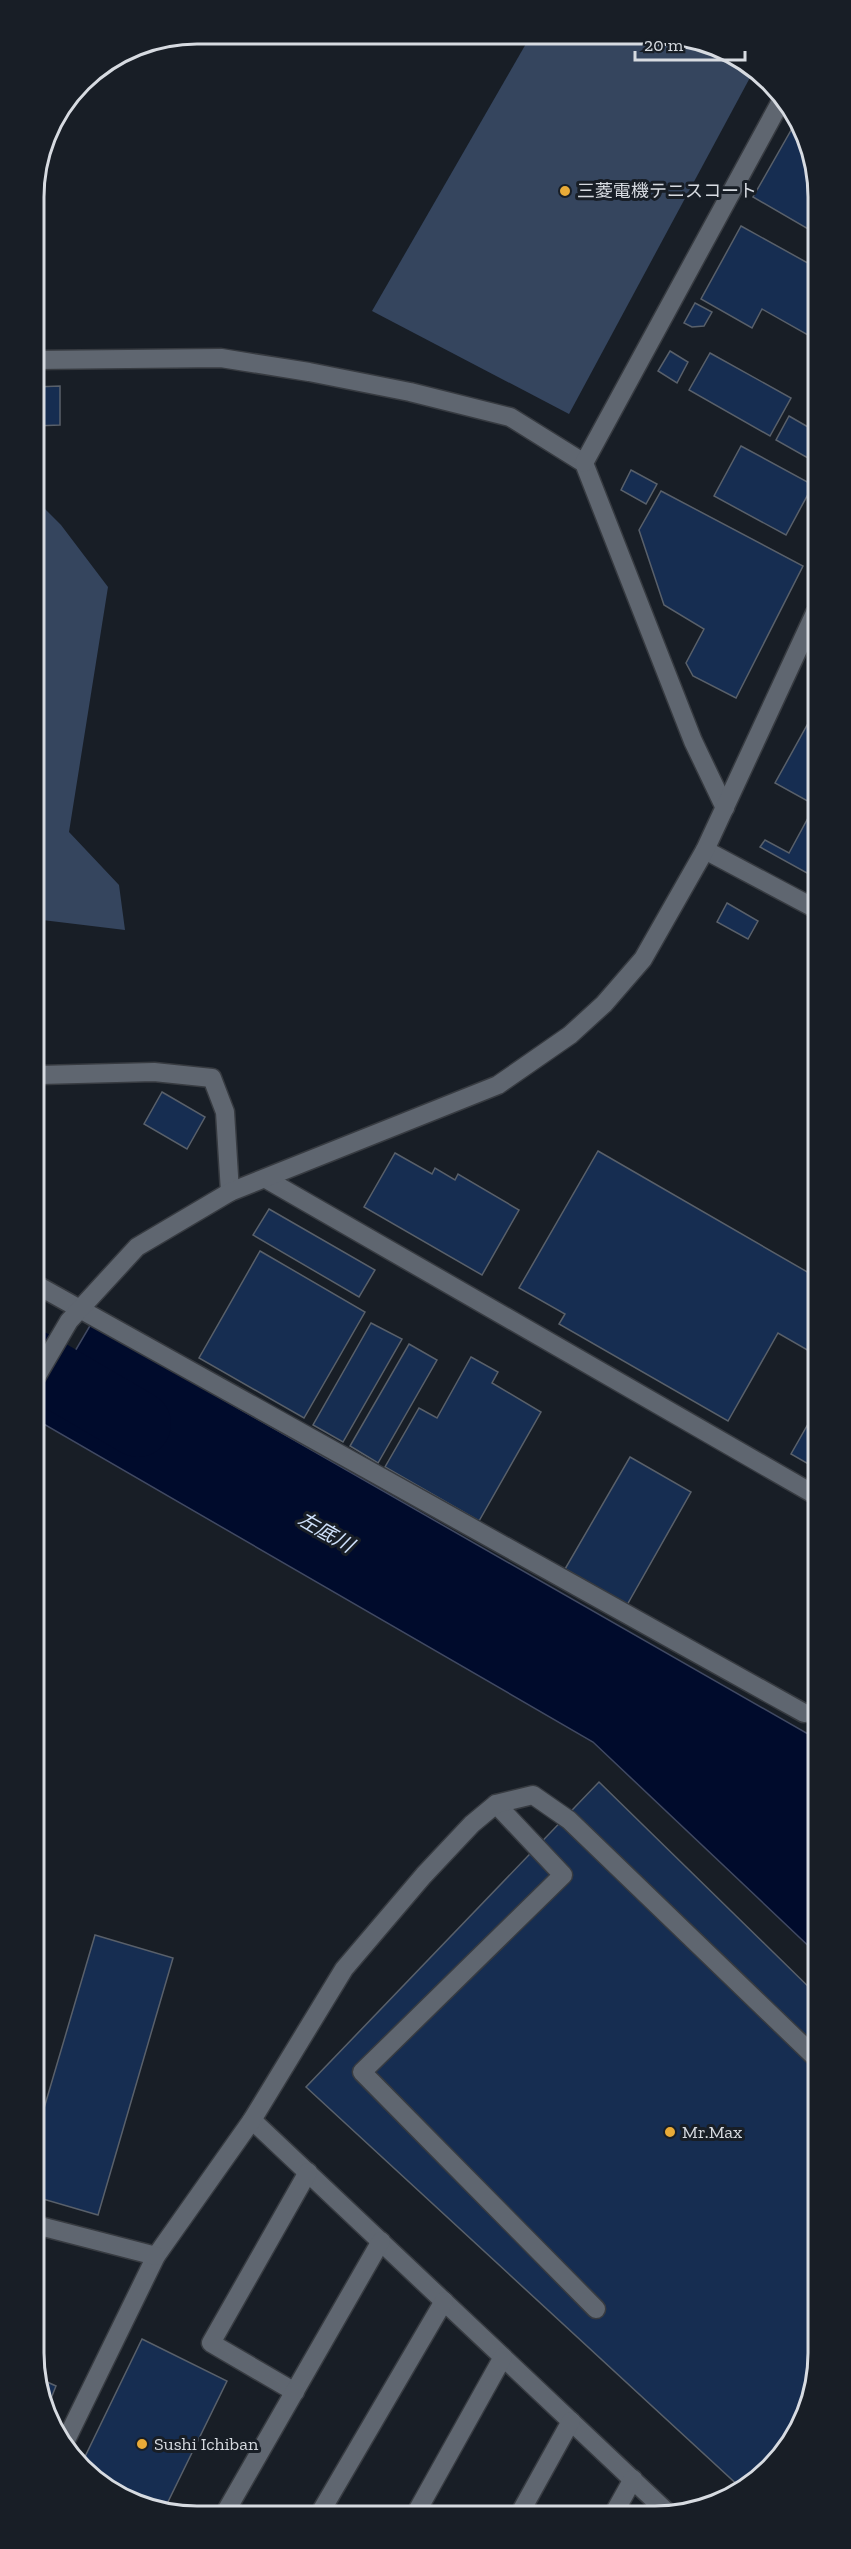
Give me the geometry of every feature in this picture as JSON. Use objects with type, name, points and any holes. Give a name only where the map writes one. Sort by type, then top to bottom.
[{"type":"street","points":[[584,463],[778,106]]},
{"type":"street","points":[[44,360],[221,358],[309,372],[410,392],[510,417],[584,463],[693,741],[725,808]]},
{"type":"street","points":[[44,1365],[76,1315],[137,1247],[230,1192],[498,1085],[570,1035],[604,1004],[643,959],[705,850],[808,631]]},
{"type":"street","points":[[705,850],[808,905]]},
{"type":"street","points":[[44,1076],[154,1072],[212,1078],[225,1112],[230,1192]]},
{"type":"street","points":[[266,1179],[807,1490]]},
{"type":"street","points":[[44,1291],[76,1315],[804,1713]]},
{"type":"street","points":[[68,2435],[156,2256],[252,2120],[344,1969],[424,1875],[472,1824],[496,1804],[533,1795],[569,1820],[807,2050]]},
{"type":"street","points":[[496,1804],[563,1875],[362,2072],[596,2309]]},
{"type":"street","points":[[252,2120],[660,2505]]},
{"type":"street","points":[[295,2391],[211,2343],[308,2172]]},
{"type":"street","points":[[44,2227],[156,2256]]},
{"type":"street","points":[[229,2506],[381,2241]]},
{"type":"street","points":[[324,2506],[444,2301]]},
{"type":"street","points":[[420,2506],[503,2357]]},
{"type":"street","points":[[524,2506],[571,2421]]},
{"type":"street","points":[[618,2506],[633,2479]]},
{"type":"shaded area","name":"三菱電機テニスコート","points":[[526,44],[685,46],[722,59],[750,77],[569,414],[372,311]]},
{"type":"shaded area","points":[[44,508],[61,525],[108,587],[69,832],[119,885],[125,930],[44,920]]},
{"type":"water","points":[[91,1324],[807,1734],[807,1945],[593,1742],[44,1424],[44,1404]]},
{"type":"building","points":[[792,129],[805,166],[808,229],[753,197]]},
{"type":"building","points":[[741,226],[808,263],[808,335],[762,309],[752,328],[701,299]]},
{"type":"building","points":[[695,303],[712,312],[704,326],[692,327],[684,323]]},
{"type":"building","points":[[670,351],[688,362],[677,383],[658,371]]},
{"type":"building","points":[[710,353],[791,398],[770,436],[689,390]]},
{"type":"building","points":[[60,386],[60,425],[44,426],[44,387]]},
{"type":"building","points":[[789,416],[808,427],[808,458],[776,440]]},
{"type":"building","points":[[741,446],[808,482],[808,495],[786,535],[714,496]]},
{"type":"building","points":[[631,470],[657,484],[646,504],[621,490]]},
{"type":"building","points":[[661,491],[803,566],[736,698],[693,676],[686,663],[704,629],[664,605],[639,530]]},
{"type":"building","points":[[808,724],[808,801],[775,783]]},
{"type":"building","points":[[808,818],[808,873],[760,847],[765,840],[789,853]]},
{"type":"building","points":[[727,903],[758,921],[748,939],[717,922]]},
{"type":"building","points":[[162,1092],[205,1117],[187,1149],[144,1124]]},
{"type":"building","points":[[598,1151],[808,1272],[807,1350],[778,1333],[728,1421],[559,1324],[565,1314],[519,1288]]},
{"type":"building","points":[[395,1153],[432,1174],[435,1168],[455,1180],[458,1174],[519,1210],[482,1275],[364,1207]]},
{"type":"building","points":[[269,1209],[375,1270],[359,1297],[253,1235]]},
{"type":"building","points":[[260,1251],[365,1312],[304,1418],[199,1358]]},
{"type":"building","points":[[371,1323],[402,1339],[343,1442],[313,1425]]},
{"type":"building","points":[[409,1344],[437,1360],[378,1463],[350,1446]]},
{"type":"building","points":[[471,1357],[498,1372],[492,1383],[541,1412],[479,1521],[385,1467],[419,1408],[437,1418]]},
{"type":"building","points":[[807,1425],[807,1463],[791,1454]]},
{"type":"building","points":[[630,1457],[691,1492],[627,1605],[565,1569]]},
{"type":"building","points":[[599,1782],[807,1985],[807,2363],[805,2383],[796,2411],[776,2446],[763,2461],[735,2482],[306,2087]]},
{"type":"building","points":[[95,1935],[173,1958],[98,2215],[44,2199],[44,2108]]},
{"type":"building","points":[[142,2339],[227,2381],[167,2503],[129,2490],[111,2480],[85,2457]]},
{"type":"building","points":[[46,2381],[56,2386],[51,2399]]},
{"type":"waterway","name":"左底川","points":[[44,1369],[138,1424]]},
{"type":"place","name":"三菱電機テニスコート","points":[[565,191]]},
{"type":"place","name":"Mr.Max","points":[[670,2132]]},
{"type":"place","name":"Sushi Ichiban","points":[[142,2444]]}]
